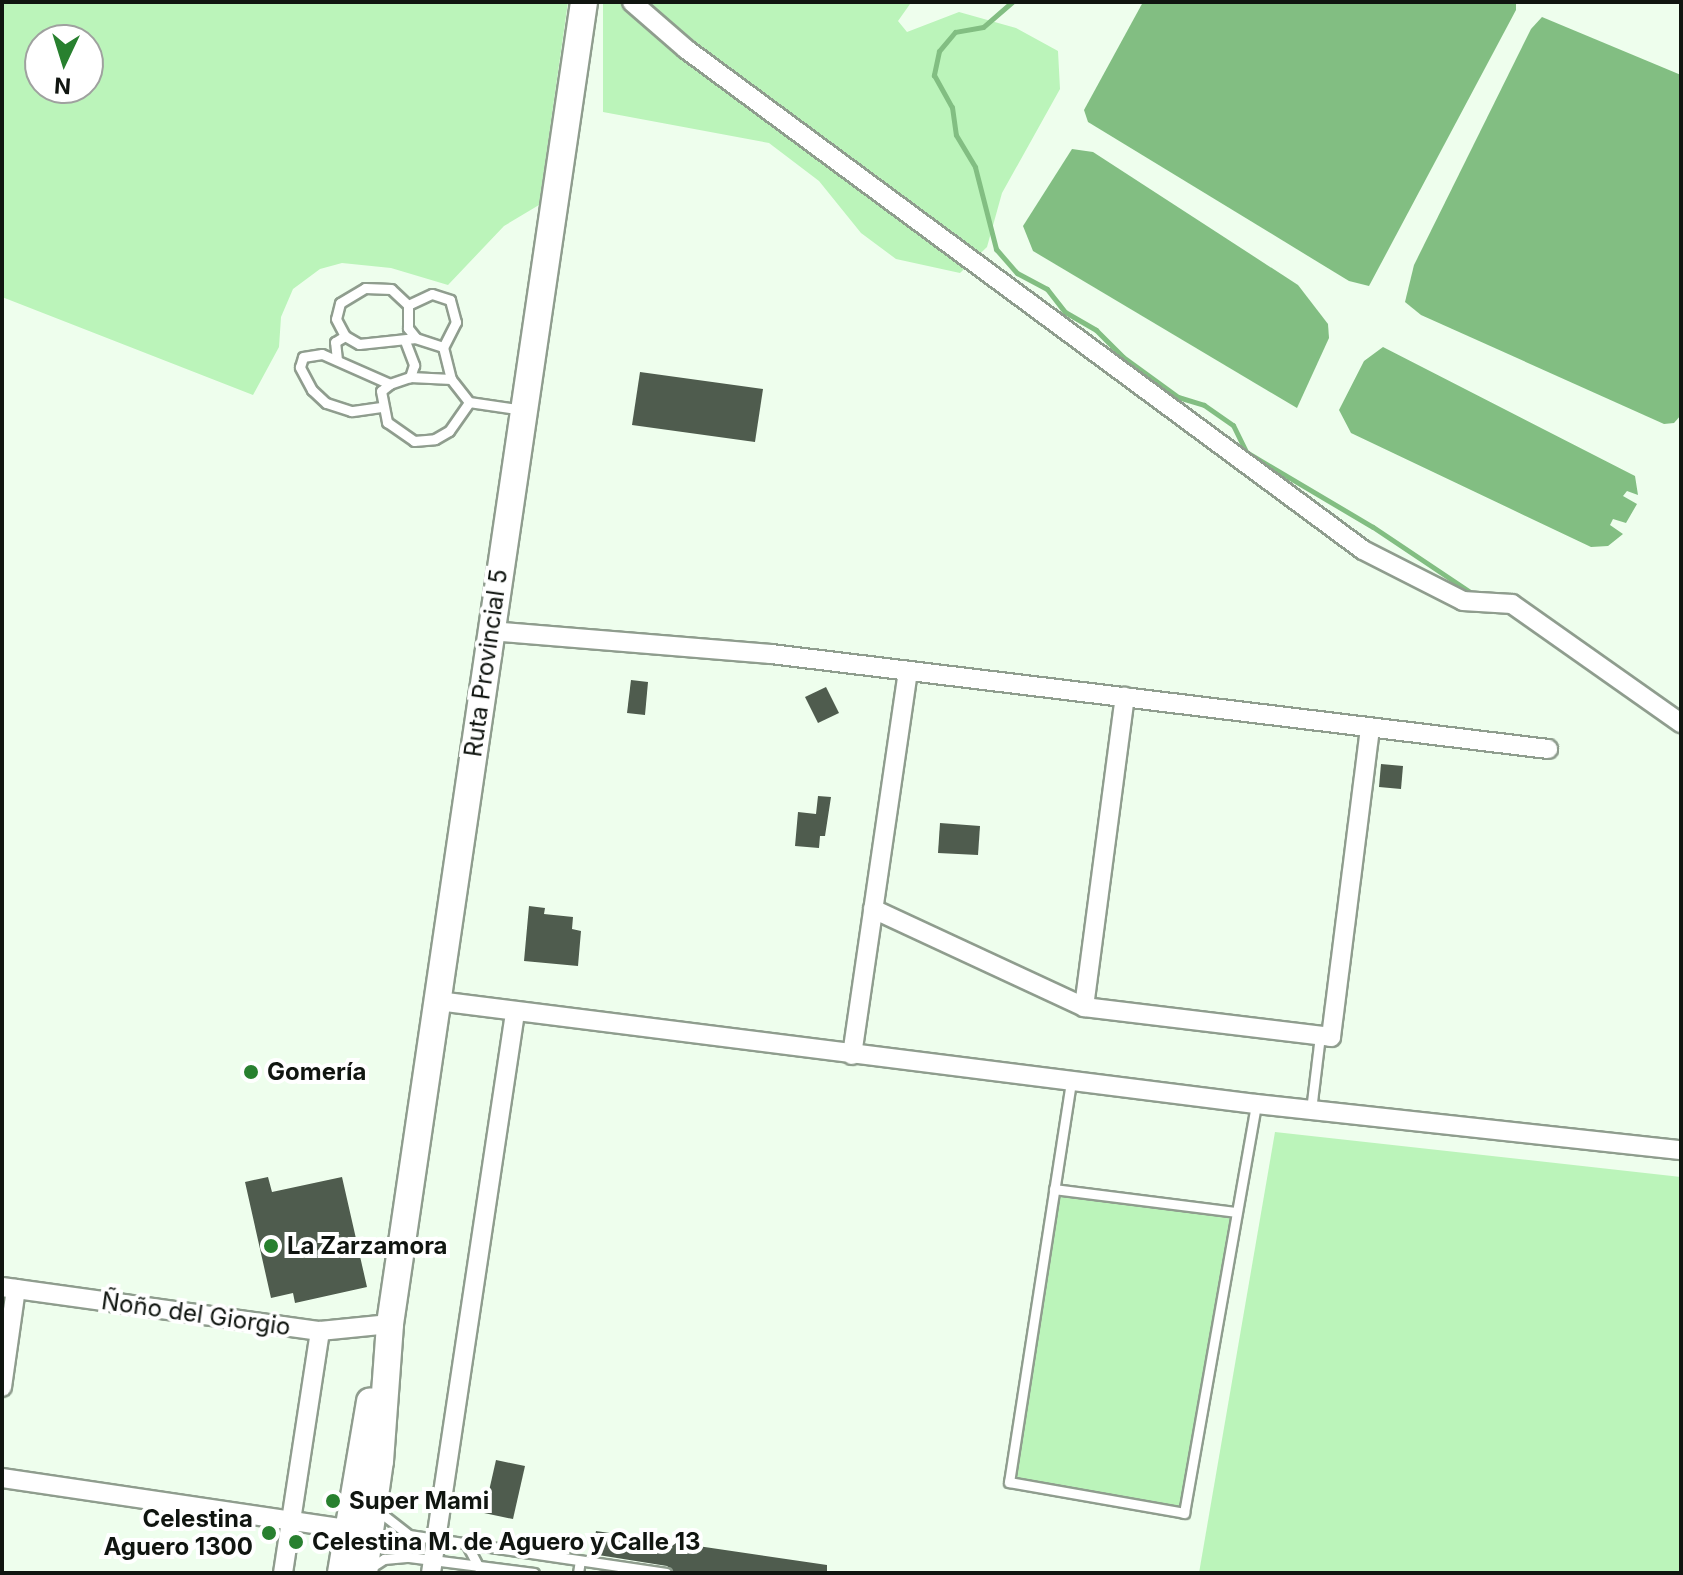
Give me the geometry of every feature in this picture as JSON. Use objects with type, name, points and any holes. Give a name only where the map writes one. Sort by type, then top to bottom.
[{"type":"main road","name":"Ruta Provincial 5","points":[[390,1324],[584,2]]},
{"type":"main road","points":[[364,1573],[375,1508],[390,1324]]},
{"type":"main road","points":[[341,1573],[347,1529],[390,1324]]},
{"type":"street","points":[[632,2],[686,49],[1363,550],[1463,601],[1512,604],[1681,723]]},
{"type":"street","points":[[491,626],[908,671],[1548,749]]},
{"type":"street","points":[[852,1055],[908,671]]},
{"type":"street","points":[[1084,1007],[1125,697]]},
{"type":"street","points":[[873,909],[1084,1007],[1331,1037],[1370,727]]},
{"type":"street","points":[[438,1001],[1071,1082],[1681,1150]]},
{"type":"street","points":[[432,1566],[515,1013]]},
{"type":"street","points":[[2,1387],[9,1288]]},
{"type":"street","name":"Ñoño del Giorgio","points":[[9,1288],[320,1331],[390,1324]]},
{"type":"street","points":[[283,1573],[320,1331]]},
{"type":"street","points":[[2,1478],[347,1529]]},
{"type":"lane","points":[[416,338],[359,344],[345,336],[336,319],[340,303],[365,288],[391,289],[408,305],[408,328],[416,338],[443,347]]},
{"type":"lane","points":[[408,305],[432,294],[450,300],[456,322],[443,347],[451,379],[469,402],[523,410]]},
{"type":"lane","points":[[337,360],[335,342],[345,336]]},
{"type":"lane","points":[[405,341],[414,365],[410,377]]},
{"type":"lane","points":[[381,407],[351,411],[326,403],[312,390],[300,367],[303,357],[322,354],[390,384]]},
{"type":"lane","points":[[451,379],[410,377],[390,384],[381,391],[381,407],[387,422],[414,441],[435,439],[449,431],[469,402]]},
{"type":"lane","points":[[1311,1110],[1320,1036]]},
{"type":"lane","points":[[1071,1082],[1009,1482],[1184,1513],[1256,1104]]},
{"type":"lane","points":[[1054,1189],[1237,1212]]},
{"type":"lane","points":[[375,1508],[395,1528],[436,1540],[666,1573]]},
{"type":"lane","points":[[467,1545],[480,1569]]},
{"type":"lane","points":[[364,1573],[384,1559],[432,1566],[534,1573]]},
{"type":"lane","points":[[578,1573],[580,1561]]},
{"type":"shaded area","points":[[2,2],[568,2],[539,205],[504,226],[448,285],[391,268],[342,263],[320,269],[293,289],[281,317],[279,347],[253,395],[2,297]]},
{"type":"shaded area","points":[[603,2],[932,2],[910,4],[898,21],[907,32],[959,12],[1016,28],[1058,51],[1060,89],[1002,193],[987,247],[960,273],[896,259],[861,233],[819,181],[769,143],[603,112]]},
{"type":"shaded area","points":[[1143,2],[1516,2],[1516,10],[1369,286],[1349,281],[1088,122],[1084,110]]},
{"type":"shaded area","points":[[1542,17],[1681,75],[1681,415],[1674,423],[1664,424],[1421,315],[1405,302],[1414,265],[1531,29]]},
{"type":"shaded area","points":[[1072,149],[1093,152],[1298,285],[1328,324],[1329,338],[1297,408],[1033,251],[1023,226]]},
{"type":"shaded area","points":[[1383,347],[1635,476],[1638,495],[1627,491],[1623,496],[1637,504],[1626,523],[1613,519],[1610,525],[1623,534],[1608,546],[1591,547],[1351,433],[1339,410],[1364,361]]},
{"type":"shaded area","points":[[1275,1132],[1681,1177],[1681,1573],[1199,1573]]},
{"type":"shaded area","points":[[1054,1189],[1237,1212],[1184,1513],[1009,1482]]},
{"type":"building","points":[[640,372],[763,389],[755,442],[632,425]]},
{"type":"building","points":[[631,680],[648,682],[645,715],[627,713]]},
{"type":"building","points":[[826,687],[839,713],[818,723],[805,697]]},
{"type":"building","points":[[1381,764],[1403,766],[1401,789],[1379,787]]},
{"type":"building","points":[[818,796],[831,797],[825,836],[820,836],[819,848],[795,846],[798,812],[816,814]]},
{"type":"building","points":[[940,823],[980,826],[978,855],[938,853]]},
{"type":"building","points":[[529,906],[545,908],[544,914],[573,917],[572,929],[581,931],[578,966],[524,961]]},
{"type":"building","points":[[268,1177],[272,1192],[342,1177],[367,1287],[295,1303],[293,1293],[271,1298],[245,1182]]},
{"type":"building","points":[[496,1460],[525,1466],[513,1519],[484,1513]]},
{"type":"building","points":[[596,1531],[827,1565],[827,1573],[673,1571],[667,1566],[592,1554]]},
{"type":"waterway","points":[[1012,2],[983,27],[955,32],[939,51],[934,75],[952,107],[956,135],[975,167],[996,249],[1017,273],[1047,289],[1065,312],[1096,330],[1123,357],[1178,397],[1204,405],[1233,425],[1246,452],[1373,527],[1473,594]]},
{"type":"place","name":"Gomería","points":[[251,1072]]},
{"type":"place","name":"La Zarzamora","points":[[271,1246]]},
{"type":"place","name":"Super Mami","points":[[333,1501]]},
{"type":"place","name":"Celestina Aguero 1300","points":[[269,1533]]},
{"type":"place","name":"Celestina M. de Aguero y Calle 13","points":[[296,1542]]}]
